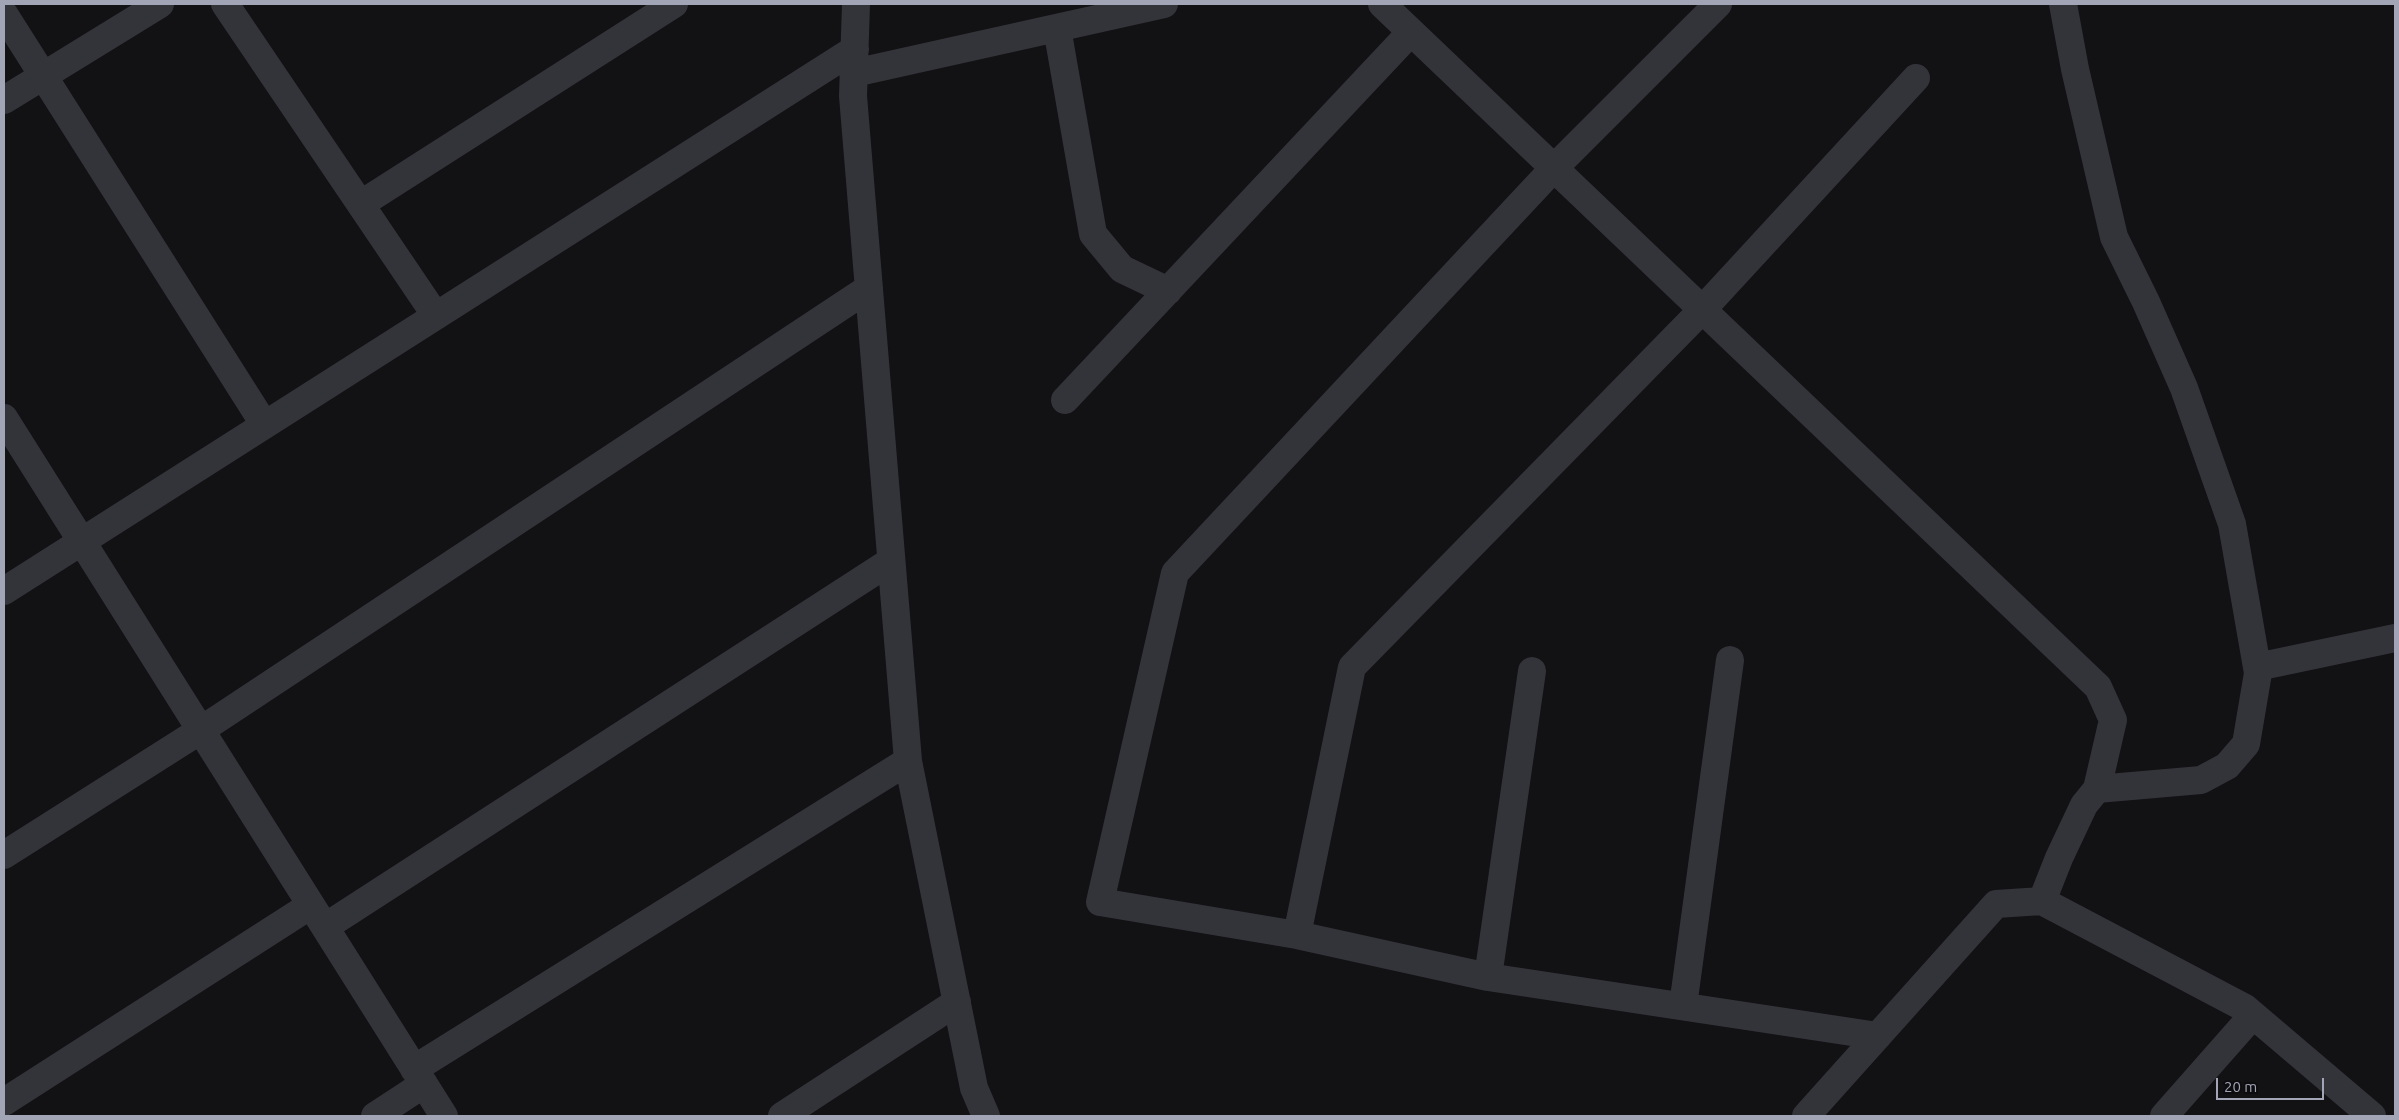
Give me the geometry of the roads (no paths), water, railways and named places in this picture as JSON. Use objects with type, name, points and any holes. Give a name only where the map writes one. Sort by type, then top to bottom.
[{"type":"street","points":[[4,100],[160,4]]},
{"type":"street","points":[[226,4],[436,316]]},
{"type":"street","points":[[361,204],[674,4]]},
{"type":"street","points":[[856,4],[853,96],[908,761],[974,1088],[986,1116]]},
{"type":"street","points":[[4,591],[436,316],[854,61],[1057,28],[1164,4]]},
{"type":"street","points":[[1382,4],[2098,687],[2113,720],[2097,790],[2084,805],[2059,858],[2042,901]]},
{"type":"street","points":[[2063,4],[2075,69],[2114,237],[2146,302],[2184,388],[2232,524],[2258,673],[2246,744],[2227,766],[2202,780],[2097,790]]},
{"type":"street","points":[[1705,8],[1175,573],[1100,902],[1297,935],[1488,977],[1878,1036]]},
{"type":"street","points":[[4,14],[264,424]]},
{"type":"street","points":[[1057,28],[1094,234],[1122,269],[1168,291]]},
{"type":"street","points":[[1065,400],[1411,32]]},
{"type":"street","points":[[1297,935],[1352,667],[1702,310],[1916,78]]},
{"type":"street","points":[[4,855],[201,730],[869,288]]},
{"type":"street","points":[[4,418],[444,1116]]},
{"type":"street","points":[[4,1102],[318,916],[891,561]]},
{"type":"street","points":[[2257,667],[2395,638]]},
{"type":"street","points":[[1683,1006],[1730,660]]},
{"type":"street","points":[[1488,977],[1532,671]]},
{"type":"street","points":[[375,1116],[419,1077],[908,761]]},
{"type":"street","points":[[1806,1116],[1996,904],[2042,901],[2245,1008],[2372,1116]]},
{"type":"street","points":[[782,1116],[957,1002]]},
{"type":"street","points":[[2164,1116],[2253,1015]]}]
